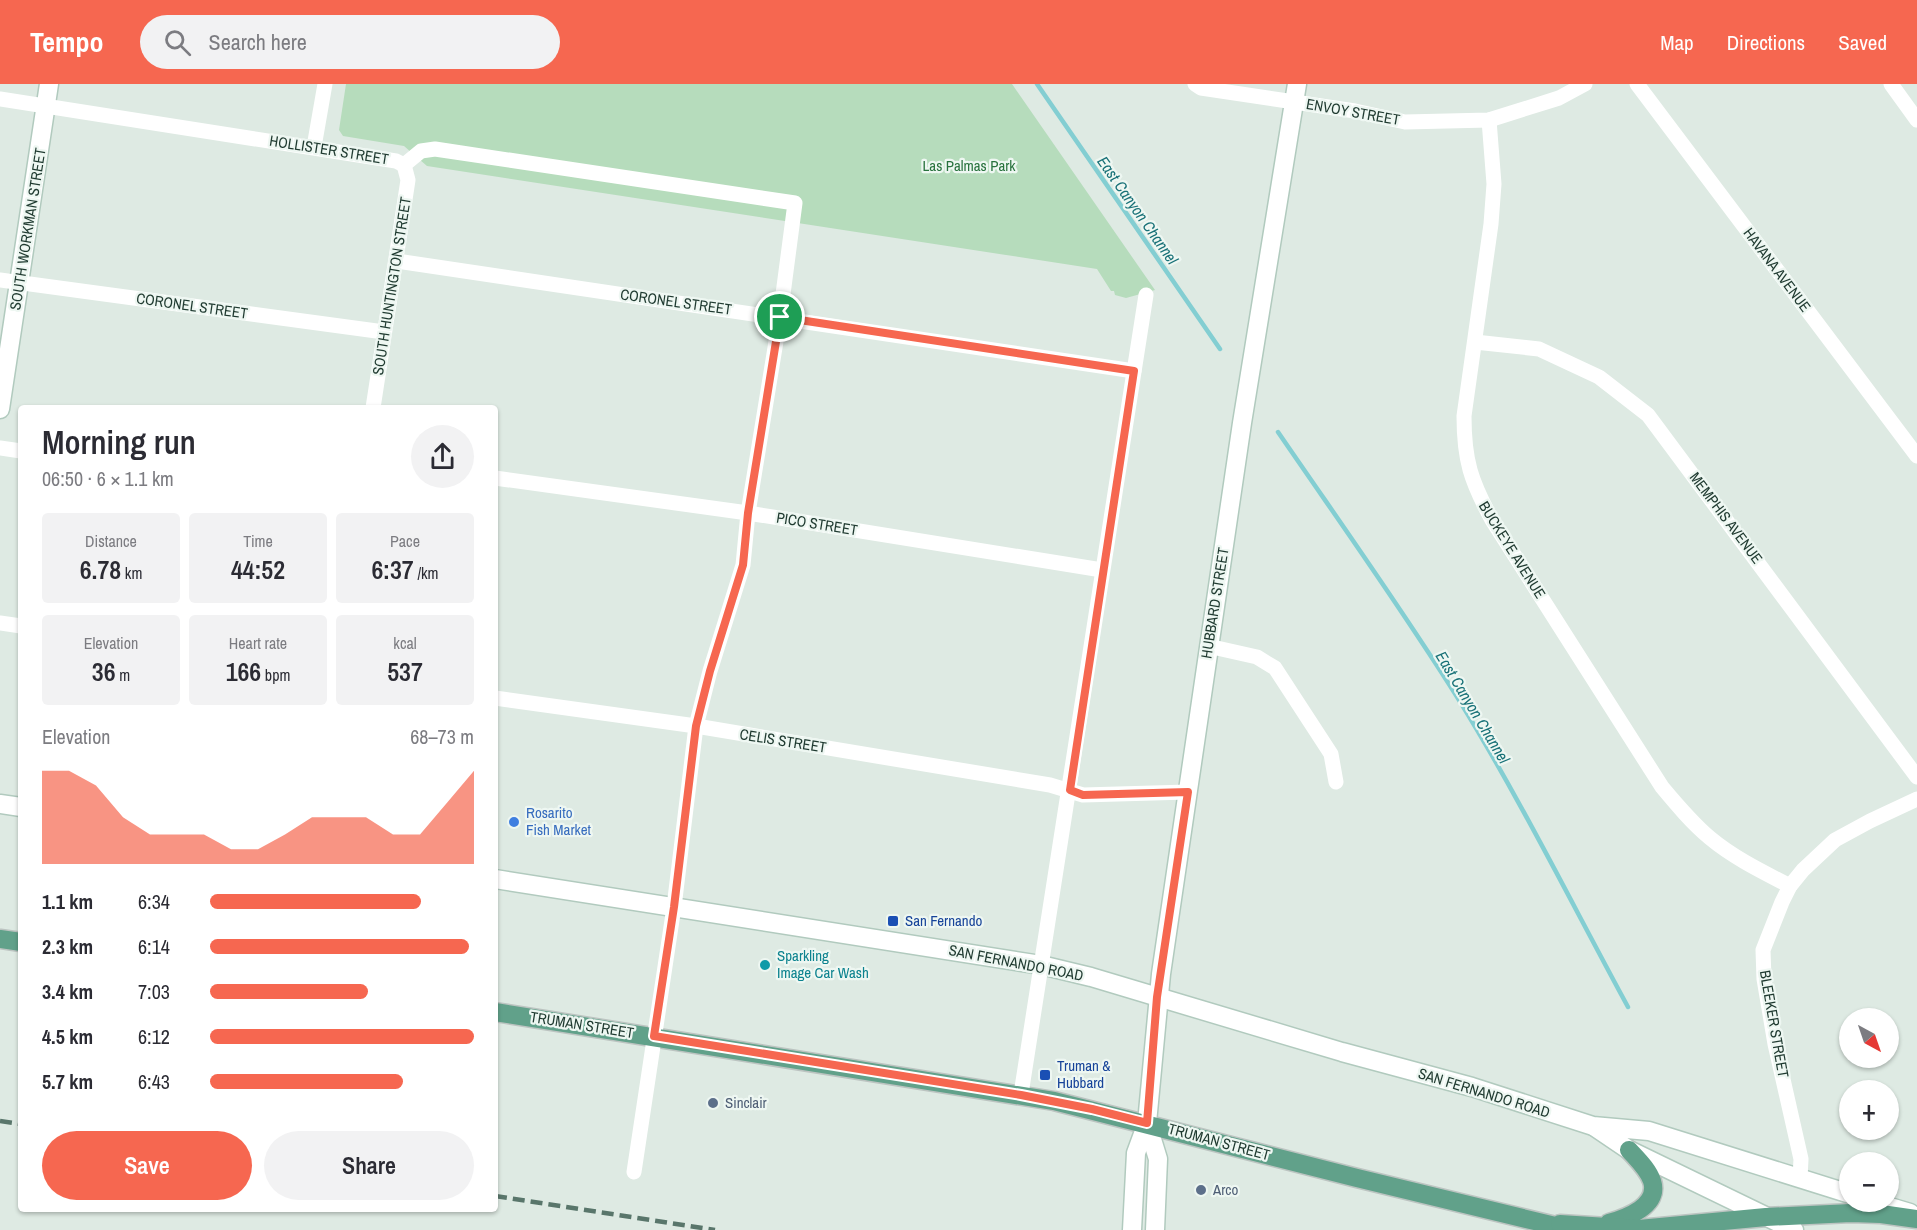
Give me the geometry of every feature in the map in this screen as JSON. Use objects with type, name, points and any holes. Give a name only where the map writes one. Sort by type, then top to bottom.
[{"type":"main road","name":"SOUTH WORKMAN STREET","points":[[0,409],[50,84]]},
{"type":"main road","name":"HUBBARD STREET","points":[[1132,1230],[1136,1153],[1147,1123],[1157,997],[1208,646],[1296,93]]},
{"type":"main road","points":[[0,804],[18,807]]},
{"type":"main road","name":"SAN FERNANDO ROAD","points":[[498,879],[1041,965],[1472,1087],[1593,1126],[1649,1131],[1839,1190]]},
{"type":"main road","points":[[0,939],[18,942]]},
{"type":"main road","name":"TRUMAN STREET","points":[[498,1012],[1021,1095],[1092,1109],[1357,1178],[1572,1230]]},
{"type":"main road","name":"HUBBARD STREET","points":[[1147,1123],[1158,1159],[1155,1230]]},
{"type":"main road","name":"SAN FERNANDO ROAD","points":[[1593,1126],[1629,1150],[1794,1230]]},
{"type":"main road","points":[[1603,1225],[1632,1216],[1649,1200],[1653,1190],[1652,1180],[1644,1166],[1629,1150]]},
{"type":"main road","points":[[1899,1211],[1917,1217]]},
{"type":"main road","name":"TRUMAN STREET","points":[[1549,1224],[1603,1225],[1639,1229],[1766,1217],[1851,1213],[1917,1217]]},
{"type":"street","points":[[314,147],[325,84]]},
{"type":"street","name":"ENVOY STREET","points":[[1195,84],[1201,88],[1296,93],[1356,111],[1405,122],[1489,120],[1559,98],[1585,84]]},
{"type":"street","name":"HAVANA AVENUE","points":[[1637,84],[1917,456]]},
{"type":"street","points":[[1891,84],[1917,120]]},
{"type":"street","name":"HOLLISTER STREET","points":[[0,99],[314,147],[396,161],[404,165],[421,151],[435,149],[795,203],[780,317]]},
{"type":"street","name":"BUCKEYE AVENUE","points":[[1489,120],[1494,184],[1491,224],[1464,416],[1464,448],[1475,489],[1492,520],[1662,787],[1709,837],[1734,855],[1790,886]]},
{"type":"street","name":"SOUTH HUNTINGTON STREET","points":[[373,405],[408,180],[404,165]]},
{"type":"street","name":"CORONEL STREET","points":[[397,261],[1134,371]]},
{"type":"street","name":"CORONEL STREET","points":[[0,280],[384,332]]},
{"type":"street","points":[[1021,1095],[1146,295]]},
{"type":"street","points":[[634,1172],[674,907],[696,726],[710,671],[743,565],[748,513],[780,317]]},
{"type":"street","name":"MEMPHIS AVENUE","points":[[1475,342],[1539,350],[1599,377],[1648,415],[1917,777]]},
{"type":"street","points":[[0,448],[18,451]]},
{"type":"street","name":"PICO STREET","points":[[498,478],[748,513],[1102,570]]},
{"type":"street","points":[[0,623],[18,626]]},
{"type":"street","points":[[1208,646],[1257,657],[1275,668],[1331,754],[1336,782]]},
{"type":"street","name":"CELIS STREET","points":[[498,698],[696,726],[1050,785],[1083,795],[1188,792]]},
{"type":"street","name":"BLEEKER STREET","points":[[1800,1178],[1801,1159],[1775,1044],[1764,979],[1763,950],[1790,886],[1803,870],[1835,840],[1917,799]]},
{"type":"green space","name":"Las Palmas Park","points":[[346,84],[1012,84],[1155,290],[1126,298],[1115,295],[1114,291],[1111,291],[1097,269],[427,166],[404,146],[343,136],[339,130]]},
{"type":"waterway","name":"East Canyon Channel","points":[[1037,84],[1220,349]]},
{"type":"waterway","name":"East Canyon Channel","points":[[1278,432],[1393,599],[1459,700],[1525,813],[1628,1007]]},
{"type":"railway","points":[[0,1121],[18,1124]]},
{"type":"railway","points":[[498,1196],[715,1230]]},
{"type":"place","name":"Rosarito Fish Market","points":[[514,822]]},
{"type":"place","name":"San Fernando","points":[[893,921]]},
{"type":"place","name":"Sparkling Image Car Wash","points":[[765,965]]},
{"type":"place","name":"Truman & Hubbard","points":[[1045,1075]]},
{"type":"place","name":"Sinclair","points":[[713,1103]]},
{"type":"place","name":"Arco","points":[[1201,1190]]},
{"type":"route","points":[[780,317],[1134,371],[1070,790],[1083,795],[1188,792],[1157,997],[1147,1123],[1021,1095],[654,1036],[674,907],[696,726],[710,671],[743,565],[748,513],[780,317]]}]
